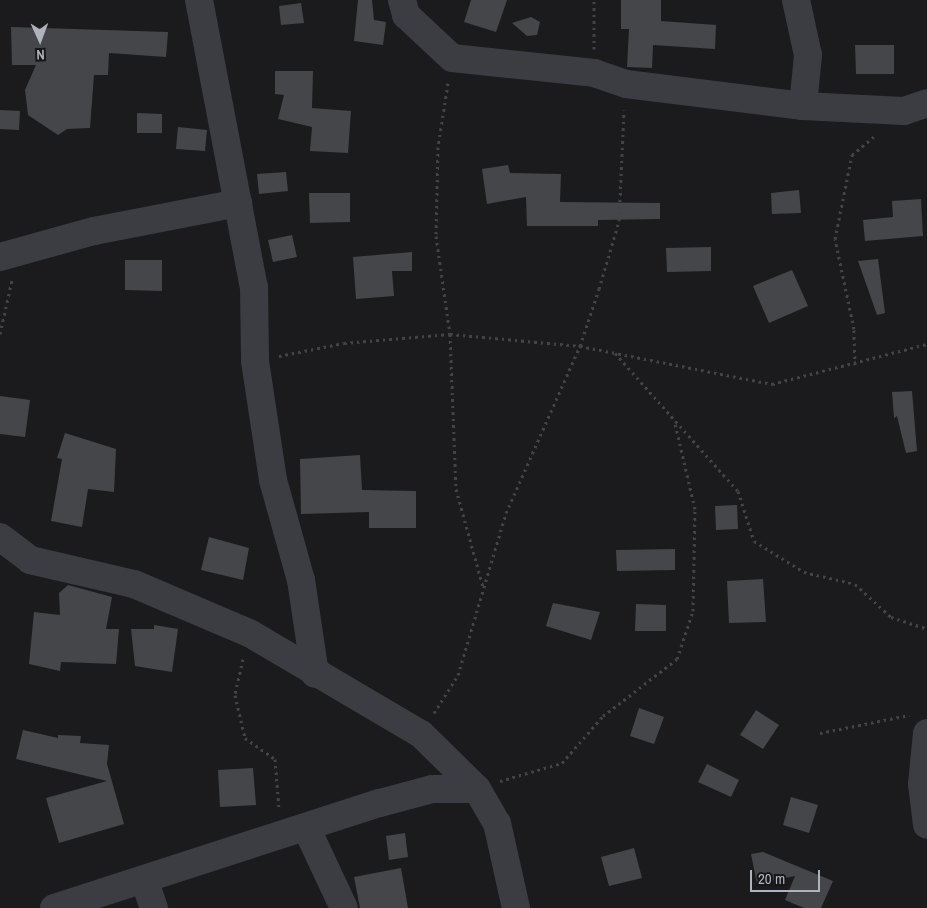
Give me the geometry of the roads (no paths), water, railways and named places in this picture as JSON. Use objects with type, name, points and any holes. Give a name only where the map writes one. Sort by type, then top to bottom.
[{"type":"street","points":[[199,0],[254,287],[255,361],[273,480],[301,580],[315,674]]},
{"type":"street","points":[[402,0],[406,15],[452,58],[594,73],[626,84],[803,106],[916,107]]},
{"type":"street","points":[[796,0],[808,55],[803,106]]},
{"type":"street","points":[[9,256],[94,231],[238,203]]},
{"type":"street","points":[[0,537],[30,560]]},
{"type":"street","points":[[0,558],[30,560],[134,584],[252,634],[315,674],[421,734],[477,789],[497,823],[516,908]]},
{"type":"street","points":[[922,723],[922,784],[927,825]]},
{"type":"street","points":[[54,908],[145,882],[306,827],[432,789],[477,789]]},
{"type":"street","points":[[306,827],[344,908]]},
{"type":"street","points":[[145,882],[154,908]]}]
